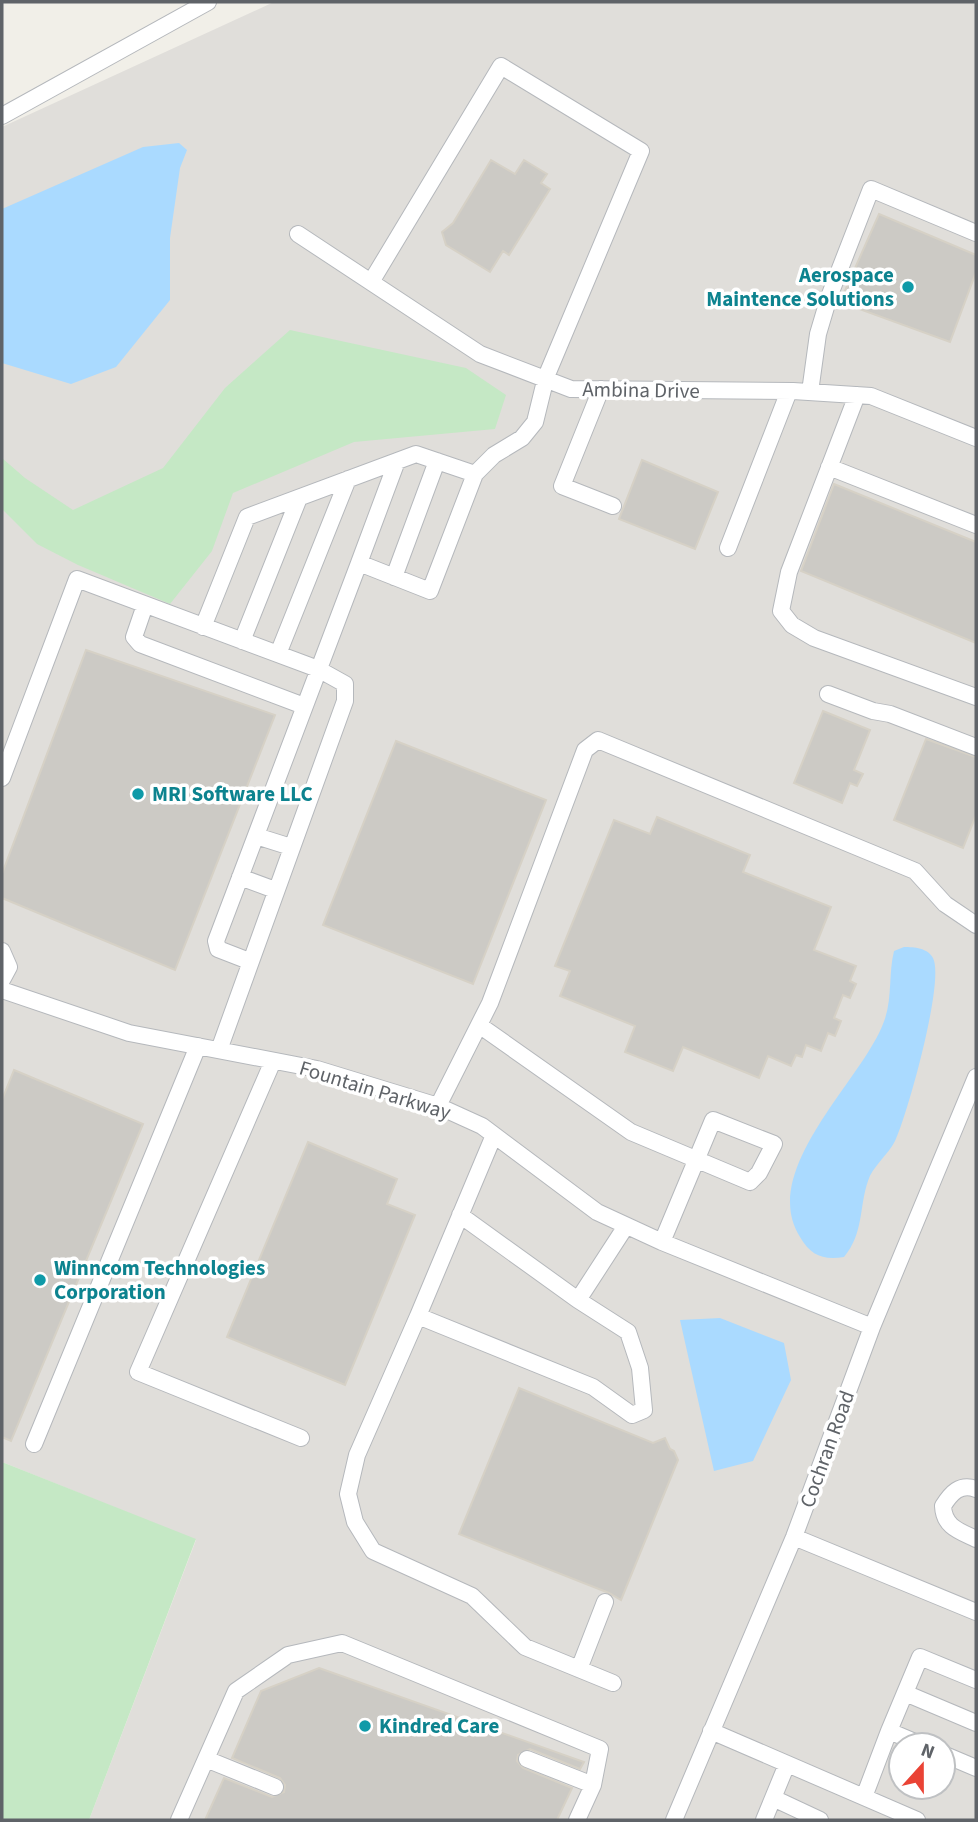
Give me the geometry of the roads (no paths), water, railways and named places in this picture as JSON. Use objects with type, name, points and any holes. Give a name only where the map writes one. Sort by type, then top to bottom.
[{"type":"street","points":[[2,117],[208,2]]},
{"type":"street","points":[[359,564],[430,591],[475,474],[494,455],[522,438],[535,422],[546,377],[641,151],[501,66],[371,282]]},
{"type":"street","points":[[810,391],[818,334],[829,297],[871,190],[976,233]]},
{"type":"street","name":"Ambina Drive","points":[[298,234],[480,354],[546,377],[571,389],[810,391],[871,396],[976,438]]},
{"type":"street","points":[[601,389],[562,486],[613,506]]},
{"type":"street","points":[[728,548],[789,391]]},
{"type":"street","points":[[857,395],[789,572],[781,611],[792,625],[814,638],[976,697]]},
{"type":"street","points":[[204,627],[247,517],[416,454],[475,474]]},
{"type":"street","points":[[249,961],[218,949],[216,941],[397,461]]},
{"type":"street","points":[[394,577],[437,461]]},
{"type":"street","points":[[829,467],[976,525]]},
{"type":"street","points":[[278,654],[348,479]]},
{"type":"street","points":[[242,641],[299,498]]},
{"type":"street","points":[[2,778],[77,579],[318,669],[345,684],[345,701],[219,1050]]},
{"type":"street","points":[[145,606],[134,637],[141,644],[304,706]]},
{"type":"street","points":[[828,694],[873,711],[890,713],[976,747]]},
{"type":"street","points":[[438,1106],[479,1026],[585,751],[598,740],[915,871],[945,904],[976,925]]},
{"type":"street","points":[[256,836],[291,847]]},
{"type":"street","points":[[240,877],[275,890]]},
{"type":"street","points":[[2,951],[9,967],[2,980]]},
{"type":"street","name":"Fountain Parkway","points":[[2,990],[130,1033],[317,1069],[438,1106],[494,1135],[597,1212],[662,1242],[872,1327]]},
{"type":"street","points":[[479,1026],[631,1132],[698,1161],[750,1182],[759,1172],[774,1144],[713,1120],[698,1161],[662,1242]]},
{"type":"street","points":[[33,1444],[198,1046]]},
{"type":"street","points":[[273,1061],[138,1372],[301,1438]]},
{"type":"street","name":"Cochran Road","points":[[674,1820],[794,1538],[872,1327],[976,1077]]},
{"type":"street","points":[[494,1135],[357,1454],[348,1494],[355,1522],[373,1551],[472,1596],[525,1647],[613,1683]]},
{"type":"street","points":[[418,1316],[593,1387],[632,1415],[644,1410],[640,1368],[628,1332],[578,1300],[460,1215]]},
{"type":"street","points":[[578,1300],[626,1226]]},
{"type":"street","points":[[976,1489],[969,1486],[957,1489],[943,1506],[944,1517],[953,1529],[976,1539]]},
{"type":"street","points":[[794,1538],[976,1612]]},
{"type":"street","points":[[579,1669],[605,1602]]},
{"type":"street","points":[[179,1820],[236,1691],[288,1655],[342,1643],[600,1749],[593,1785],[577,1820]]},
{"type":"street","points":[[890,1731],[920,1657],[976,1680]]},
{"type":"street","points":[[905,1693],[976,1723]]},
{"type":"street","points":[[711,1731],[917,1820]]},
{"type":"street","points":[[864,1797],[887,1739]]},
{"type":"street","points":[[206,1759],[275,1787]]},
{"type":"street","points":[[527,1759],[593,1785]]},
{"type":"street","points":[[957,1760],[976,1768]]},
{"type":"street","points":[[764,1820],[787,1764]]},
{"type":"street","points":[[773,1798],[816,1819]]},
{"type":"water","points":[[179,143],[187,150],[180,168],[170,238],[170,300],[116,367],[71,384],[2,363],[2,209],[143,147]]},
{"type":"water","points":[[904,947],[924,950],[933,958],[934,993],[923,1049],[901,1127],[895,1141],[868,1181],[855,1239],[844,1257],[824,1257],[809,1249],[800,1237],[791,1211],[792,1184],[802,1156],[818,1127],[871,1047],[883,1024],[888,1006],[894,951]]},
{"type":"water","points":[[720,1318],[784,1343],[791,1380],[753,1461],[714,1471],[680,1320]]},
{"type":"place","name":"Aerospace Maintence Solutions","points":[[908,287]]},
{"type":"place","name":"MRI Software LLC","points":[[138,794]]},
{"type":"place","name":"Winncom Technologies Corporation","points":[[40,1280]]},
{"type":"place","name":"Kindred Care","points":[[365,1726]]}]
